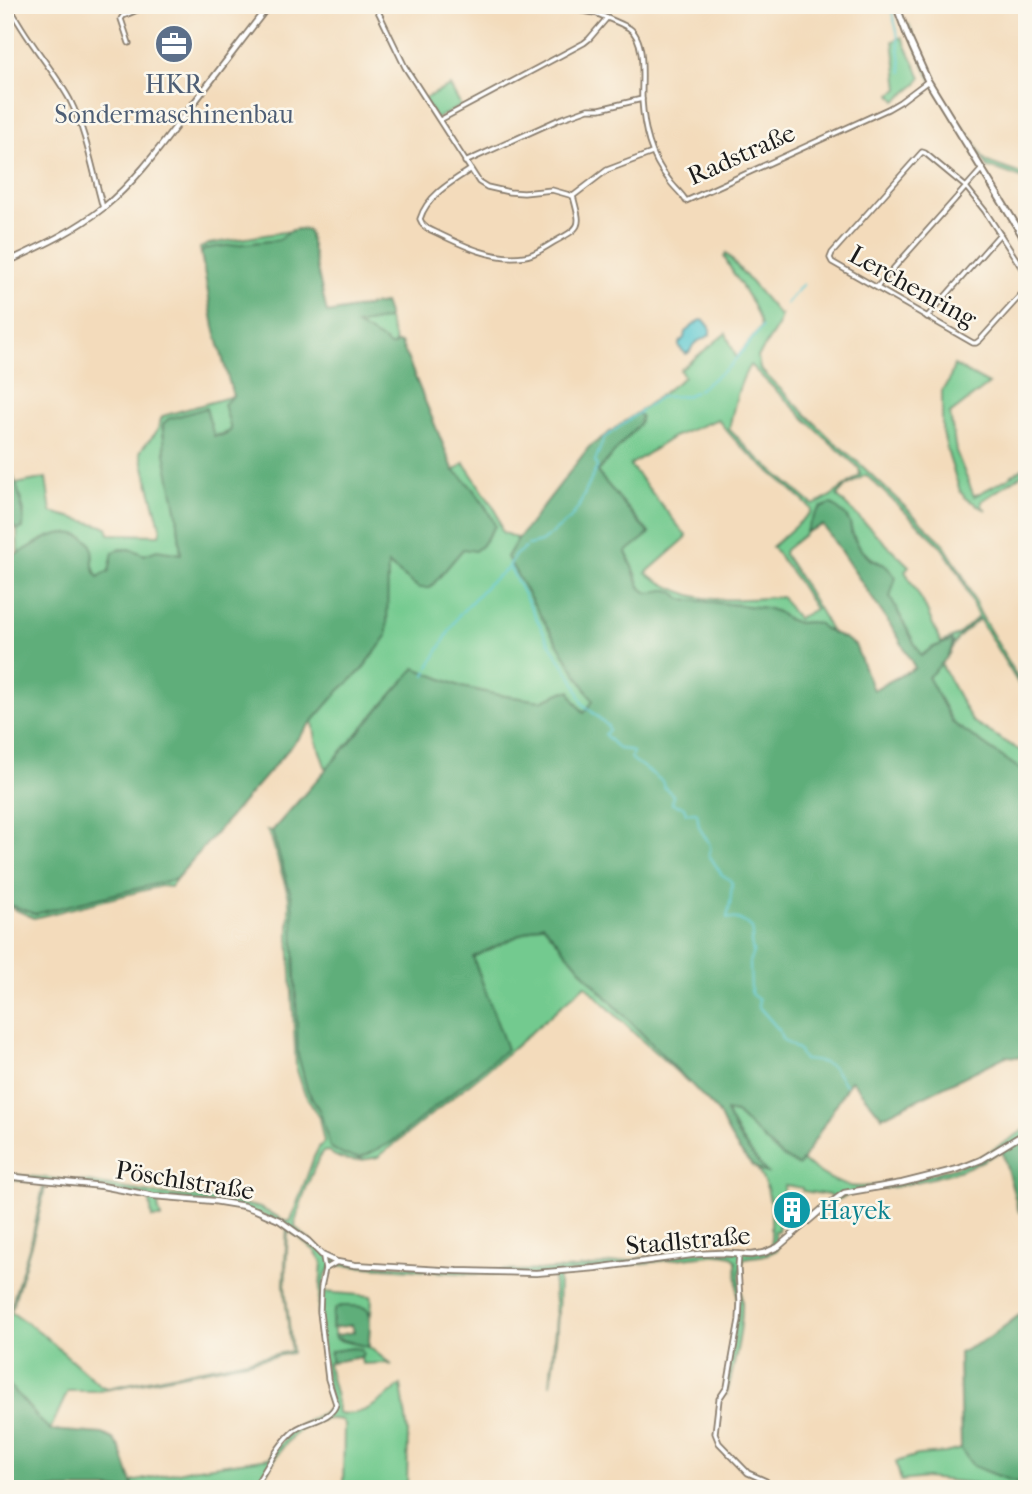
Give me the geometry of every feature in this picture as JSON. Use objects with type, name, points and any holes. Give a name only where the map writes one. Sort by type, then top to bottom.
[{"type":"main road","points":[[897,5],[928,81],[1027,243]]},
{"type":"street","points":[[9,5],[73,107],[86,143],[103,208]]},
{"type":"street","points":[[129,43],[121,17],[149,5]]},
{"type":"street","points":[[375,5],[421,94],[470,170],[483,185],[517,193],[558,191],[573,196]]},
{"type":"street","name":"Radstraße","points":[[564,5],[597,14],[628,27],[638,40],[647,137],[652,153],[667,179],[686,201],[888,108],[928,81]]},
{"type":"street","points":[[5,263],[51,242],[83,223],[131,183],[266,6]]},
{"type":"street","points":[[440,120],[584,43],[607,18]]},
{"type":"street","points":[[465,162],[588,109],[600,109],[642,99]]},
{"type":"street","name":"Lerchenring","points":[[1027,276],[985,211],[966,187],[922,152],[830,258],[832,262],[972,343],[976,343],[1027,288]]},
{"type":"street","points":[[573,196],[607,170],[652,153]]},
{"type":"street","points":[[877,287],[982,169]]},
{"type":"street","points":[[470,170],[436,194],[420,219],[427,228],[477,251],[523,257],[568,234],[579,224],[573,196]]},
{"type":"street","points":[[927,317],[1000,234]]},
{"type":"street","name":"Stadlstraße","points":[[322,1255],[337,1262],[355,1265],[536,1273],[698,1254],[760,1254],[774,1250],[844,1193],[902,1183],[958,1169],[987,1156],[1027,1132]]},
{"type":"street","name":"Pöschlstraße","points":[[5,1176],[102,1186],[154,1196],[244,1206],[291,1228],[322,1255]]},
{"type":"street","points":[[739,1254],[739,1320],[727,1387],[719,1399],[715,1433],[726,1451],[748,1473],[766,1481],[769,1489]]},
{"type":"street","points":[[253,1489],[288,1437],[302,1426],[328,1415],[335,1408],[328,1379],[320,1312],[325,1269],[322,1255]]},
{"type":"street","points":[[325,1269],[337,1262]]},
{"type":"green space","points":[[909,25],[940,92],[955,118],[974,141],[983,158],[1027,176],[1027,180],[988,168],[971,139],[953,117],[928,74],[908,29]]},
{"type":"green space","points":[[902,37],[921,77],[917,84],[896,101],[891,94],[899,89],[893,41]]},
{"type":"green space","points":[[450,86],[461,106],[436,119],[423,99]]},
{"type":"green space","points":[[297,229],[308,230],[327,313],[384,303],[388,319],[357,325],[390,346],[401,343],[454,471],[478,496],[495,526],[475,551],[463,549],[430,588],[419,588],[388,564],[387,636],[361,671],[339,691],[176,879],[35,914],[5,903],[5,558],[49,537],[68,533],[82,536],[90,543],[98,577],[109,571],[113,552],[117,550],[128,549],[144,555],[157,550],[181,554],[177,514],[165,454],[163,424],[168,419],[206,408],[214,436],[225,435],[231,430],[224,404],[233,396],[214,327],[201,253],[205,249],[215,247],[279,240]]},
{"type":"green space","points":[[290,231],[279,240],[205,249],[201,253],[200,248],[209,244]]},
{"type":"green space","points":[[726,253],[781,315],[778,326],[758,357],[760,369],[942,542],[961,572],[980,613],[1027,698],[979,619],[953,646],[953,642],[949,640],[921,656],[890,596],[885,565],[862,549],[854,538],[850,523],[821,507],[807,530],[809,531],[785,550],[784,554],[830,631],[810,622],[798,623],[766,608],[681,599],[659,591],[645,593],[626,552],[649,533],[597,472],[639,424],[641,417],[637,413],[684,377],[680,370],[726,333],[736,357],[738,356],[761,327],[754,308],[724,256]],"holes":[[[750,365],[859,468],[860,475],[813,505],[749,450],[729,429],[739,388]],[[718,419],[739,444],[811,509],[810,513],[772,547],[815,609],[797,619],[782,597],[711,599],[690,595],[646,573],[687,537],[630,465],[673,437]],[[866,475],[940,545],[959,573],[978,617],[958,635],[941,643],[924,604],[905,571],[909,566],[837,496],[845,487]]]},
{"type":"green space","points":[[388,319],[396,343],[394,346],[356,325]]},
{"type":"green space","points":[[954,365],[989,384],[950,414],[956,451],[974,496],[1027,465],[1027,471],[982,501],[986,510],[965,498],[960,491],[942,429],[942,390],[949,381]]},
{"type":"green space","points":[[233,396],[230,400],[231,430],[207,435],[162,427],[181,555],[171,552],[144,555],[132,549],[120,549],[109,571],[98,578],[90,544],[79,535],[63,533],[39,541],[18,556],[17,530],[23,528],[24,511],[16,484],[46,478],[51,512],[107,527],[109,534],[159,535],[161,530],[140,452],[158,430],[163,416]]},
{"type":"green space","points":[[637,413],[641,416],[639,424],[597,472],[649,534],[626,552],[641,588],[646,592],[669,590],[681,599],[766,608],[798,623],[818,623],[855,645],[873,690],[915,668],[897,635],[823,525],[806,531],[818,510],[832,504],[846,516],[852,536],[862,551],[871,560],[885,565],[896,577],[890,597],[921,656],[952,640],[948,656],[928,677],[953,723],[1027,774],[1027,1058],[1006,1056],[882,1117],[851,1080],[799,1166],[780,1155],[736,1113],[726,1111],[738,1136],[767,1173],[759,1170],[744,1157],[718,1112],[591,981],[543,924],[473,957],[507,1049],[392,1142],[360,1158],[343,1155],[330,1147],[320,1112],[307,1089],[298,1055],[292,898],[272,831],[415,668],[462,687],[499,695],[541,701],[570,691],[584,713],[593,701],[507,557],[589,447]]},
{"type":"green space","points":[[5,459],[21,501],[23,528],[17,530],[9,521],[5,522]]},
{"type":"green space","points":[[464,463],[496,511],[502,532],[518,539],[507,557],[593,701],[584,714],[565,691],[541,701],[499,695],[462,687],[415,668],[326,769],[313,721],[361,671],[387,636],[387,564],[419,588],[430,588],[463,549],[481,546],[495,526],[478,496],[454,471]]},
{"type":"green space","points":[[941,664],[972,721],[1027,755],[1027,774],[953,723],[928,677]]},
{"type":"green space","points":[[267,830],[272,831],[292,898],[298,1055],[307,1089],[320,1112],[330,1147],[343,1155],[360,1158],[392,1142],[506,1049],[473,957],[543,924],[591,981],[689,1083],[585,985],[509,1052],[378,1157],[352,1160],[340,1158],[328,1151],[322,1152],[306,1189],[295,1227],[332,1257],[368,1264],[526,1271],[581,1268],[687,1252],[748,1252],[766,1249],[771,1246],[771,1207],[767,1188],[758,1170],[766,1172],[743,1143],[726,1111],[736,1113],[780,1155],[799,1165],[802,1161],[831,1179],[860,1187],[911,1179],[961,1165],[1000,1146],[1027,1128],[1027,1136],[985,1160],[958,1171],[894,1187],[854,1193],[832,1204],[833,1199],[829,1195],[785,1185],[779,1205],[783,1207],[778,1231],[775,1231],[777,1250],[766,1255],[745,1258],[741,1268],[741,1324],[727,1393],[725,1386],[738,1310],[736,1261],[732,1256],[722,1254],[691,1257],[559,1274],[557,1330],[550,1385],[556,1318],[553,1275],[473,1274],[336,1265],[329,1269],[326,1275],[324,1292],[372,1298],[371,1314],[367,1309],[332,1320],[335,1338],[369,1347],[392,1365],[362,1364],[363,1353],[353,1348],[331,1352],[333,1362],[328,1363],[338,1413],[365,1410],[401,1385],[408,1432],[407,1489],[343,1489],[344,1424],[341,1420],[326,1419],[312,1423],[289,1440],[257,1489],[134,1489],[132,1482],[191,1469],[269,1458],[291,1430],[330,1409],[332,1406],[318,1309],[322,1262],[315,1251],[288,1231],[285,1287],[292,1353],[100,1391],[68,1391],[50,1430],[5,1380],[5,1316],[8,1316],[32,1238],[44,1183],[5,1179],[5,1174],[88,1182],[156,1194],[222,1199],[260,1208],[288,1222],[291,1220],[314,1157],[324,1142],[319,1118],[304,1092],[296,1067],[289,898]],"holes":[[[46,1183],[96,1187],[148,1198],[152,1218],[161,1218],[158,1207],[160,1201],[196,1202],[228,1205],[258,1213],[287,1228],[284,1285],[291,1351],[108,1388],[101,1386],[40,1332],[11,1312]]]},
{"type":"green space","points":[[176,879],[171,887],[161,886],[34,918],[5,905],[35,914]]},
{"type":"green space","points":[[1027,1136],[1027,1216],[1019,1212],[1002,1151]]},
{"type":"green space","points":[[360,1306],[368,1310],[369,1347],[335,1338],[334,1336],[354,1332],[352,1325],[332,1328],[333,1314],[336,1308]]},
{"type":"green space","points":[[1027,1309],[1027,1484],[973,1466],[961,1449],[959,1353],[989,1338]]},
{"type":"green space","points":[[361,1349],[361,1357],[333,1362],[331,1360],[331,1351]]},
{"type":"green space","points":[[5,1380],[50,1430],[103,1434],[113,1439],[120,1448],[134,1489],[5,1489]]},
{"type":"green space","points":[[961,1449],[973,1466],[1027,1484],[1027,1489],[926,1478],[901,1481],[896,1462],[918,1455]]},
{"type":"water","points":[[700,320],[710,327],[710,335],[696,343],[686,354],[679,347],[679,343],[685,332]]},
{"type":"waterway","points":[[890,5],[897,31],[902,72]]},
{"type":"waterway","points":[[786,304],[803,284]]},
{"type":"waterway","points":[[698,390],[730,366],[762,327]]},
{"type":"waterway","points":[[528,545],[541,542],[570,519],[578,508],[597,467],[595,461],[604,438],[660,397],[686,396],[695,392]]},
{"type":"waterway","points":[[525,548],[515,555],[509,566],[551,646],[574,681],[583,704],[608,726],[609,730],[605,734],[619,749],[633,752],[633,760],[662,781],[664,787],[673,795],[672,804],[684,807],[686,813],[697,813],[699,826],[709,843],[709,855],[722,875],[732,883],[727,918],[738,919],[752,929],[751,994],[759,1000],[758,1006],[779,1030],[782,1039],[798,1050],[804,1060],[829,1065],[845,1085]]},
{"type":"waterway","points":[[429,667],[458,616],[489,583],[508,568]]},
{"type":"waterway","points":[[425,675],[427,671]]},
{"type":"place","name":"HKR Sondermaschinenbau","points":[[174,44]]},
{"type":"place","name":"Hayek","points":[[792,1210]]}]
